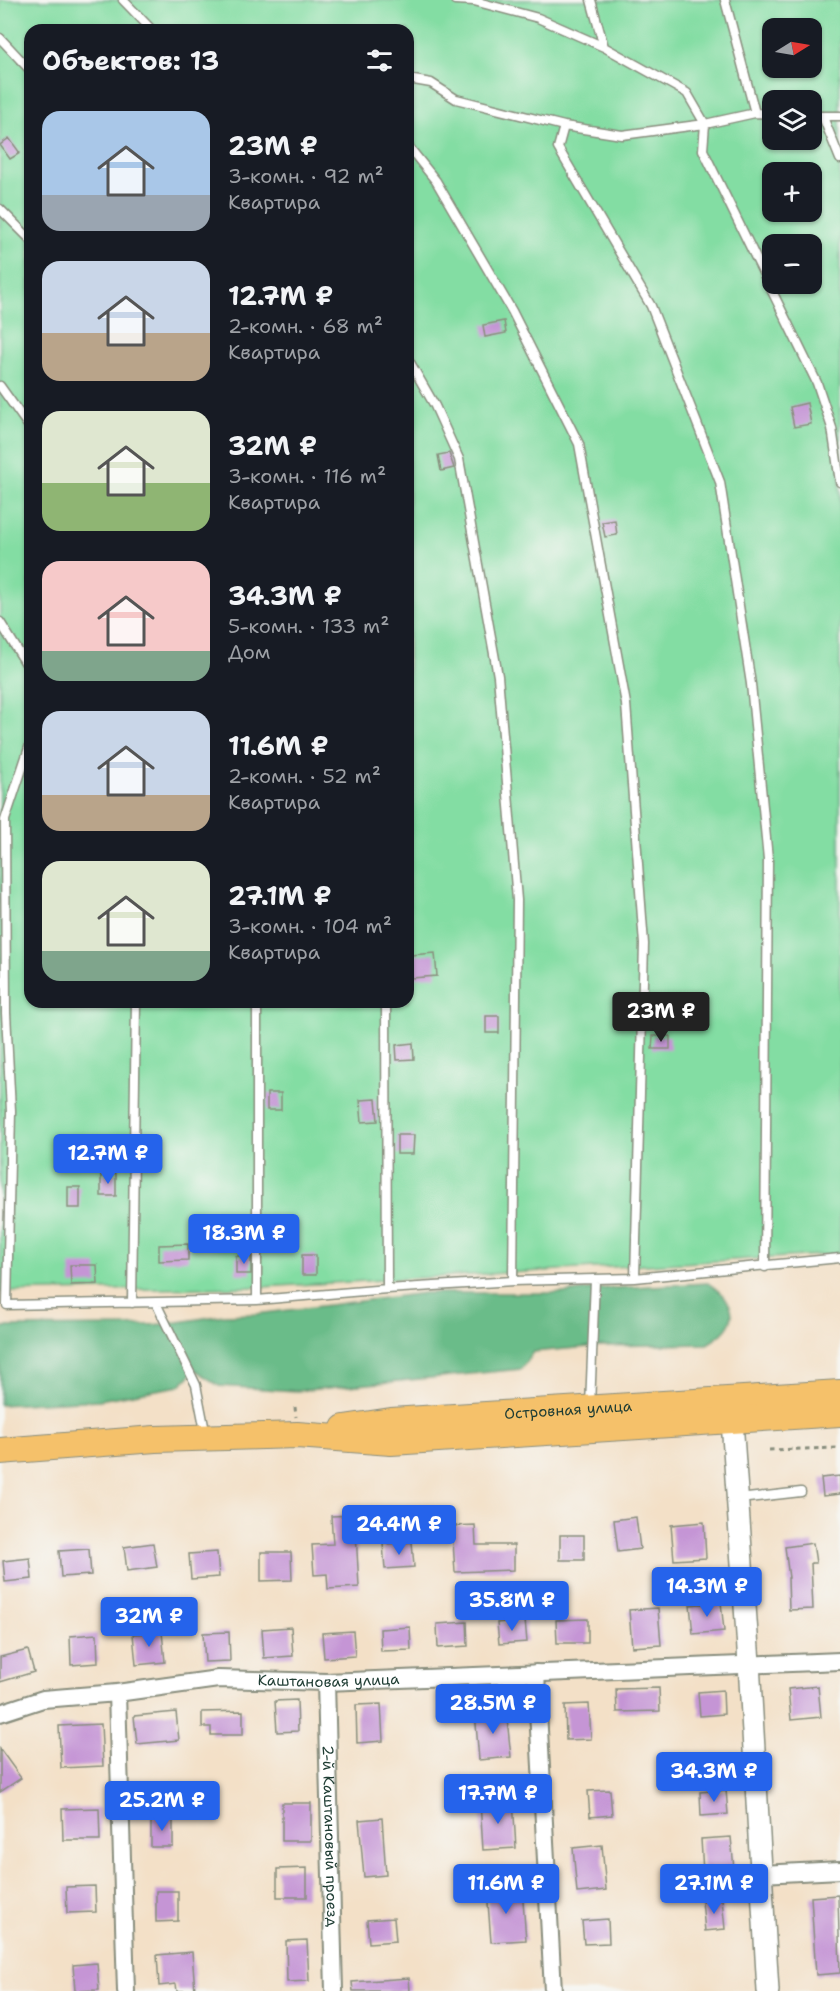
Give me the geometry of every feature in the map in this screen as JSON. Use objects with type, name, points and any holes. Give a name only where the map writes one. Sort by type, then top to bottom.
[{"type":"main road","name":"Островная улица","points":[[297,1435],[391,1421],[840,1393]]},
{"type":"main road","name":"Островная улица","points":[[0,1451],[103,1442],[206,1437],[297,1435],[391,1442],[840,1413]]},
{"type":"street","points":[[732,1421],[768,1991]]},
{"type":"street","name":"Каштановая улица","points":[[0,1713],[43,1699],[117,1693],[218,1679],[326,1682],[840,1661]]},
{"type":"street","points":[[536,1672],[553,1991]]},
{"type":"street","name":"2-й Каштановый проезд","points":[[326,1682],[334,1991]]},
{"type":"street","points":[[117,1693],[126,1991]]},
{"type":"street","points":[[761,1874],[840,1870]]},
{"type":"lane","points":[[123,0],[146,24]]},
{"type":"lane","points":[[455,0],[474,1],[538,18],[604,47],[687,93],[705,124],[703,150],[817,383],[832,428],[840,482]]},
{"type":"lane","points":[[591,0],[604,47]]},
{"type":"lane","points":[[725,0],[755,113]]},
{"type":"lane","points":[[0,38],[24,64]]},
{"type":"lane","points":[[414,80],[431,83],[456,99],[564,126],[622,135],[762,113]]},
{"type":"lane","points":[[840,116],[824,117],[840,159]]},
{"type":"lane","points":[[564,126],[558,148],[651,306],[720,482],[751,684],[768,859],[765,1267]]},
{"type":"lane","points":[[414,154],[435,181],[512,311],[579,444],[626,704],[644,944],[635,1278]]},
{"type":"lane","points":[[0,209],[24,233]]},
{"type":"lane","points":[[414,370],[435,406],[459,459],[498,676],[517,900],[513,1281]]},
{"type":"lane","points":[[0,386],[24,420]]},
{"type":"lane","points":[[0,622],[24,660]]},
{"type":"lane","points":[[24,763],[5,820],[6,1012],[10,1111],[7,1305],[257,1300],[387,1288],[513,1281],[635,1278],[840,1258]]},
{"type":"lane","points":[[132,1303],[136,1008]]},
{"type":"lane","points":[[257,1008],[257,1300]]},
{"type":"lane","points":[[386,1008],[387,1288]]},
{"type":"lane","points":[[590,1409],[595,1280]]},
{"type":"lane","points":[[156,1303],[196,1385],[206,1437]]},
{"type":"lane","points":[[737,1499],[801,1492]]},
{"type":"path","points":[[769,1450],[840,1448]]},
{"type":"green space","points":[[0,0],[840,0],[840,1254],[262,1287],[0,1292]]},
{"type":"green space","points":[[708,1283],[726,1299],[732,1314],[726,1329],[707,1344],[599,1346],[533,1352],[521,1369],[297,1391],[219,1386],[196,1370],[179,1386],[99,1400],[0,1405],[0,1327],[166,1324],[224,1315],[257,1314],[425,1293],[565,1293],[594,1289]]},
{"type":"building","points":[[9,138],[20,153],[10,159],[0,145]]},
{"type":"building","points":[[504,321],[506,333],[485,337],[483,325]]},
{"type":"building","points":[[807,403],[811,424],[794,427],[790,407]]},
{"type":"building","points":[[449,453],[454,468],[441,471],[438,455]]},
{"type":"building","points":[[615,520],[617,535],[605,537],[602,522]]},
{"type":"building","points":[[435,953],[437,976],[414,978],[414,955]]},
{"type":"building","points":[[486,1016],[499,1016],[499,1033],[486,1033]]},
{"type":"building","points":[[653,1036],[670,1036],[670,1049],[652,1049]]},
{"type":"building","points":[[413,1043],[414,1059],[397,1060],[396,1045]]},
{"type":"building","points":[[267,1093],[281,1093],[281,1110],[267,1110]]},
{"type":"building","points":[[376,1099],[378,1121],[362,1122],[360,1100]]},
{"type":"building","points":[[397,1135],[414,1135],[413,1154],[397,1154]]},
{"type":"building","points":[[101,1174],[116,1174],[116,1196],[101,1196]]},
{"type":"building","points":[[68,1187],[80,1187],[80,1208],[68,1208]]},
{"type":"building","points":[[188,1244],[188,1260],[159,1261],[159,1245]]},
{"type":"building","points":[[302,1255],[316,1255],[316,1275],[302,1275]]},
{"type":"building","points":[[236,1256],[251,1256],[251,1274],[236,1274]]},
{"type":"building","points":[[70,1265],[97,1265],[98,1284],[71,1285]]},
{"type":"building","points":[[840,1476],[840,1494],[823,1496],[821,1478]]},
{"type":"building","points":[[355,1515],[359,1587],[328,1589],[327,1574],[314,1575],[312,1545],[333,1544],[331,1516]]},
{"type":"building","points":[[636,1517],[640,1549],[618,1552],[614,1520]]},
{"type":"building","points":[[704,1522],[706,1558],[674,1560],[671,1525]]},
{"type":"building","points":[[475,1525],[476,1545],[514,1545],[514,1570],[455,1572],[452,1526]]},
{"type":"building","points":[[560,1535],[584,1535],[584,1560],[560,1560]]},
{"type":"building","points":[[412,1542],[414,1567],[385,1569],[383,1544]]},
{"type":"building","points":[[153,1543],[157,1567],[127,1571],[124,1547]]},
{"type":"building","points":[[813,1543],[816,1563],[811,1563],[813,1609],[789,1610],[789,1578],[785,1547]]},
{"type":"building","points":[[89,1549],[91,1575],[61,1577],[59,1551]]},
{"type":"building","points":[[217,1552],[219,1577],[191,1579],[189,1554]]},
{"type":"building","points":[[261,1552],[291,1552],[292,1580],[261,1581]]},
{"type":"building","points":[[30,1558],[32,1579],[5,1582],[3,1561]]},
{"type":"building","points":[[721,1602],[724,1631],[693,1634],[690,1605]]},
{"type":"building","points":[[658,1608],[661,1645],[632,1647],[629,1610]]},
{"type":"building","points":[[588,1619],[588,1643],[557,1643],[556,1620]]},
{"type":"building","points":[[525,1620],[527,1642],[499,1644],[497,1623]]},
{"type":"building","points":[[467,1622],[468,1646],[438,1648],[437,1624]]},
{"type":"building","points":[[291,1627],[293,1656],[264,1658],[262,1629]]},
{"type":"building","points":[[410,1627],[411,1650],[381,1651],[380,1629]]},
{"type":"building","points":[[353,1631],[355,1656],[324,1658],[322,1633]]},
{"type":"building","points":[[162,1632],[165,1662],[136,1665],[133,1634]]},
{"type":"building","points":[[229,1632],[230,1661],[205,1662],[203,1633]]},
{"type":"building","points":[[97,1634],[98,1663],[71,1665],[70,1636]]},
{"type":"building","points":[[28,1650],[34,1672],[0,1682],[0,1657]]},
{"type":"building","points":[[818,1686],[821,1717],[791,1720],[788,1689]]},
{"type":"building","points":[[659,1688],[660,1711],[617,1712],[616,1689]]},
{"type":"building","points":[[723,1690],[724,1714],[700,1716],[698,1692]]},
{"type":"building","points":[[297,1700],[298,1731],[277,1732],[275,1701]]},
{"type":"building","points":[[381,1704],[383,1741],[357,1743],[356,1705]]},
{"type":"building","points":[[589,1704],[591,1739],[566,1740],[565,1705]]},
{"type":"building","points":[[506,1709],[511,1757],[479,1760],[475,1712]]},
{"type":"building","points":[[243,1711],[243,1735],[211,1735],[211,1727],[202,1727],[202,1712]]},
{"type":"building","points":[[176,1712],[179,1740],[137,1744],[134,1716]]},
{"type":"building","points":[[101,1724],[103,1766],[61,1768],[59,1726]]},
{"type":"building","points":[[0,1749],[21,1778],[0,1792]]},
{"type":"building","points":[[610,1790],[612,1815],[590,1817],[588,1791]]},
{"type":"building","points":[[726,1790],[728,1814],[701,1816],[700,1792]]},
{"type":"building","points":[[513,1800],[516,1848],[483,1850],[480,1802]]},
{"type":"building","points":[[282,1803],[311,1803],[311,1841],[282,1841]]},
{"type":"building","points":[[99,1808],[100,1840],[63,1840],[62,1809]]},
{"type":"building","points":[[151,1817],[173,1817],[173,1847],[151,1847]]},
{"type":"building","points":[[382,1818],[386,1875],[364,1877],[359,1820]]},
{"type":"building","points":[[731,1837],[734,1869],[703,1872],[701,1839]]},
{"type":"building","points":[[602,1845],[606,1890],[577,1893],[573,1848]]},
{"type":"building","points":[[307,1868],[307,1897],[277,1897],[277,1869]]},
{"type":"building","points":[[95,1886],[96,1912],[67,1913],[66,1887]]},
{"type":"building","points":[[522,1888],[526,1940],[491,1942],[487,1890]]},
{"type":"building","points":[[156,1891],[178,1891],[178,1921],[156,1922]]},
{"type":"building","points":[[838,1895],[840,1973],[816,1975],[811,1897]]},
{"type":"building","points":[[722,1899],[725,1929],[705,1931],[702,1901]]},
{"type":"building","points":[[394,1918],[396,1941],[369,1943],[367,1920]]},
{"type":"building","points":[[608,1919],[609,1943],[584,1944],[582,1921]]},
{"type":"building","points":[[307,1940],[309,1981],[287,1982],[286,1941]]},
{"type":"building","points":[[192,1952],[195,1991],[177,1991],[176,1984],[159,1986],[157,1955]]},
{"type":"building","points":[[97,1963],[99,1990],[75,1991],[73,1965]]},
{"type":"building","points":[[409,1978],[410,1991],[353,1991],[352,1982]]}]
